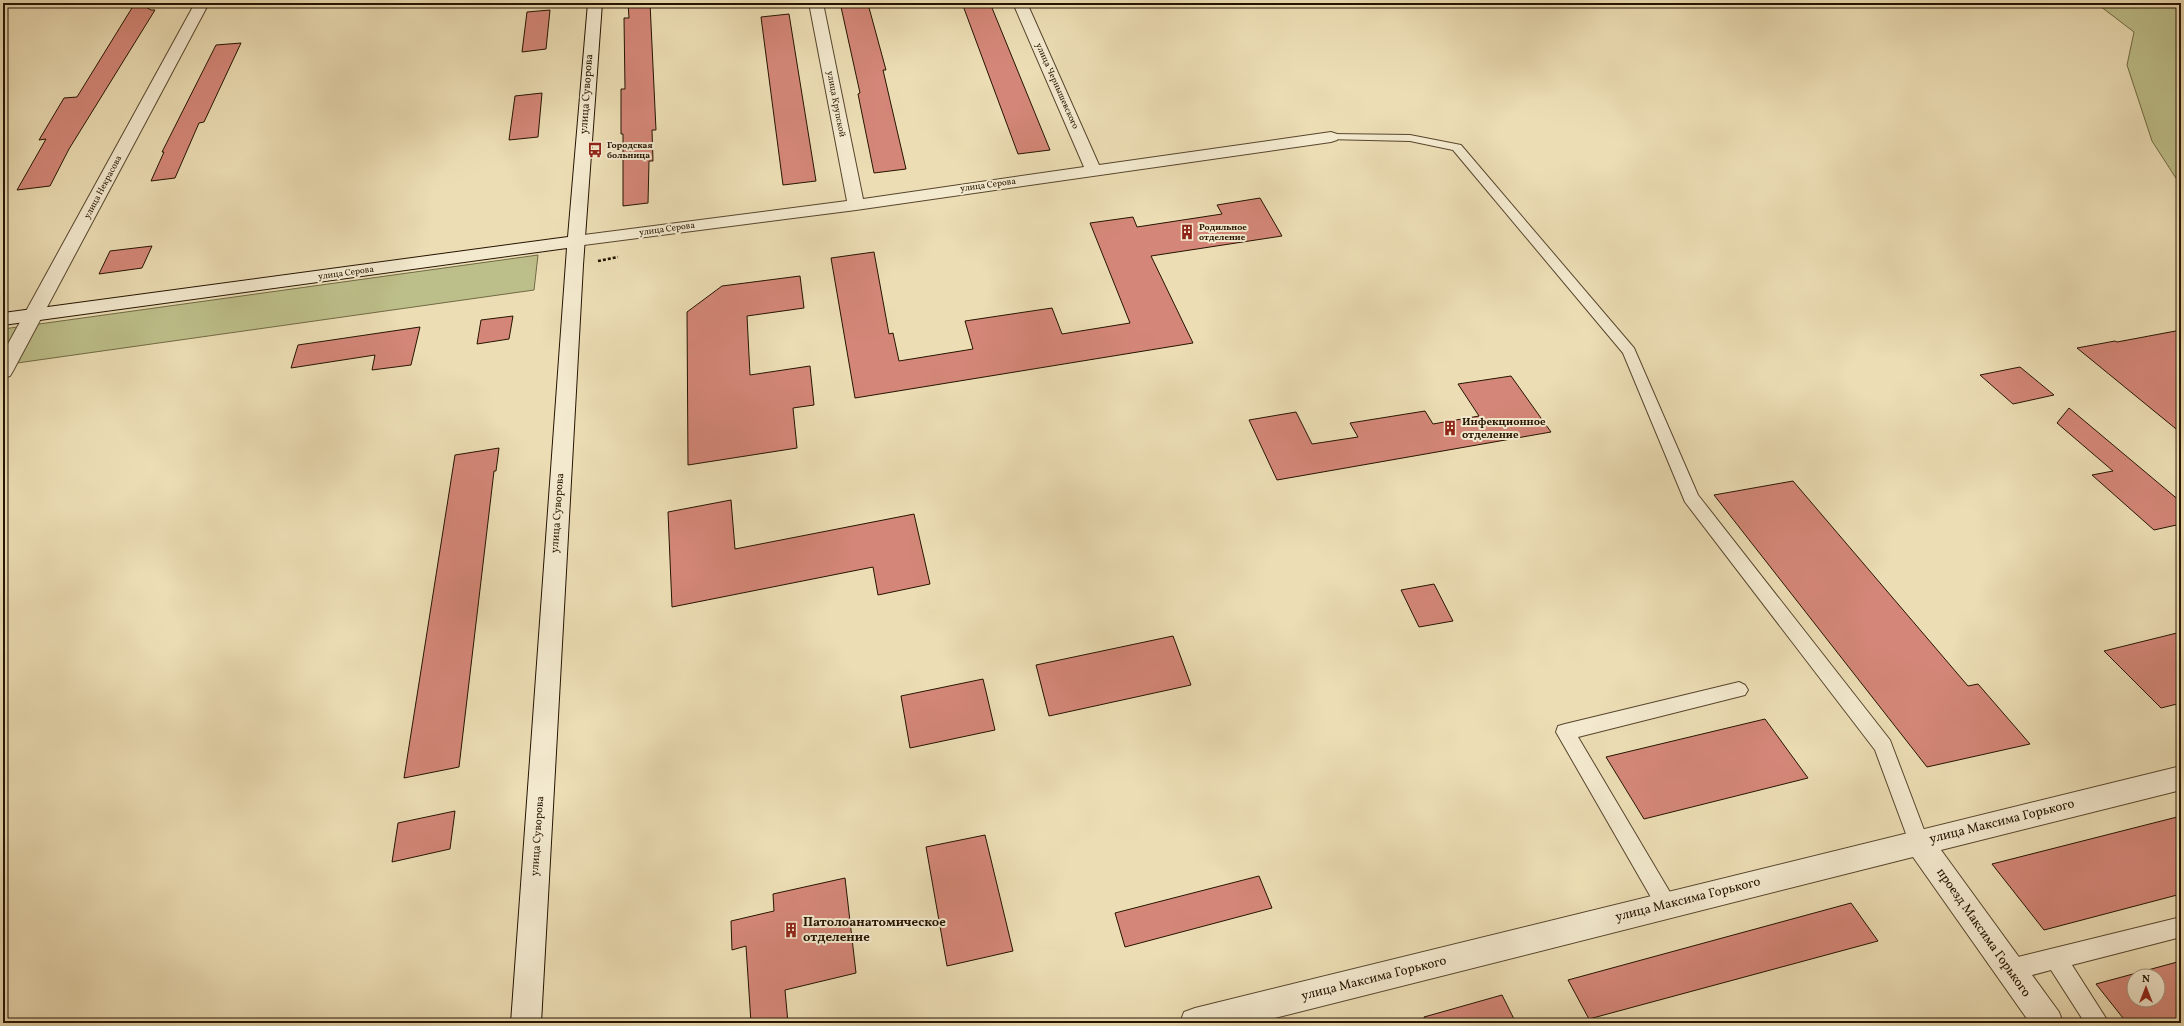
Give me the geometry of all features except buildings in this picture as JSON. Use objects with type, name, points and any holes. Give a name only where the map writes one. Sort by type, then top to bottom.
[{"type":"street","name":"улица Некрасова","points":[[3,371],[202,3]]},
{"type":"street","name":"улица Суворова","points":[[526,1023],[576,242],[594,3]]},
{"type":"street","name":"улица Крупской","points":[[816,3],[856,204]]},
{"type":"street","name":"улица Чернышевского","points":[[1020,3],[1093,170]]},
{"type":"street","name":"улица Серова","points":[[3,319],[856,204],[1331,137]]},
{"type":"street","name":"улица Максима Горького","points":[[1195,1023],[2181,778]]},
{"type":"street","name":"проезд Максима Горького","points":[[1919,843],[2048,1023]]},
{"type":"lane","points":[[1331,137],[1410,138],[1457,147],[1628,352],[1691,498],[1883,746],[1919,843]]},
{"type":"lane","points":[[1667,906],[1565,732],[1739,690]]},
{"type":"lane","points":[[2010,970],[2181,927]]},
{"type":"lane","points":[[2055,958],[2098,1023]]},
{"type":"path","points":[[591,262],[618,258]]},
{"type":"green space","points":[[2096,3],[2181,3],[2181,186],[2152,141],[2127,65],[2134,32]]},
{"type":"green space","points":[[538,255],[534,290],[3,365],[3,329]]},
{"type":"place","name":"Городская больница","points":[[595,150]]},
{"type":"place","name":"Родильное отделение","points":[[1187,232]]},
{"type":"place","name":"Инфекционное отделение","points":[[1450,428]]},
{"type":"place","name":"Патолоанатомическое отделение","points":[[791,930]]}]
